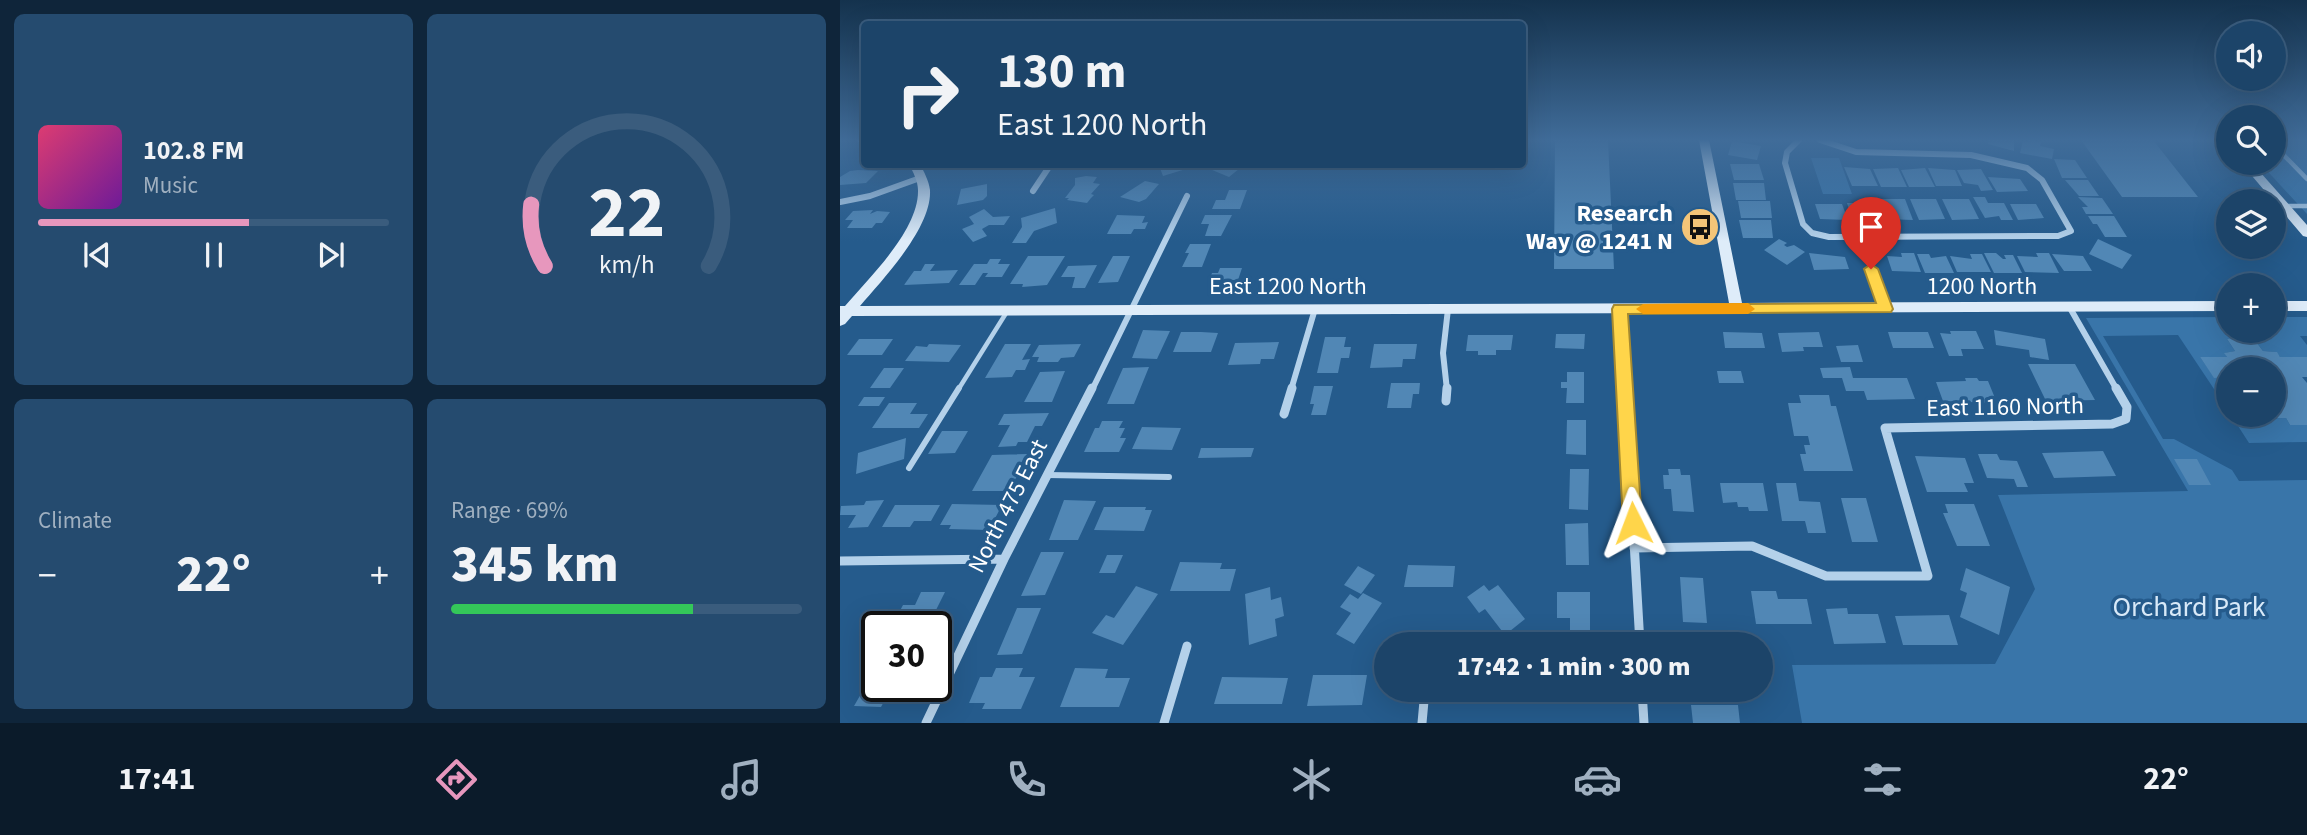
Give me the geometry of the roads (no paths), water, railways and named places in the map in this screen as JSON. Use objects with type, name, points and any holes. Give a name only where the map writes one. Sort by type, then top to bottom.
[{"type":"street","points":[[843,314],[914,229],[924,204],[924,188],[918,174]]},
{"type":"street","points":[[1033,191],[1045,174]]},
{"type":"street","points":[[1711,174],[1737,309]]},
{"type":"street","points":[[1789,174],[1803,224],[1812,233],[1820,236],[2058,236],[2071,231],[2042,180],[2034,174]]},
{"type":"street","points":[[2257,175],[2269,189]]},
{"type":"street","points":[[840,202],[870,196],[920,178]]},
{"type":"street","name":"North 475 East","points":[[926,723],[1003,559],[1132,310],[1187,196]]},
{"type":"street","points":[[2286,208],[2307,233]]},
{"type":"street","points":[[1860,237],[1886,309]]},
{"type":"street","name":"1200 North","points":[[1737,309],[2216,306]]},
{"type":"street","points":[[2286,306],[2307,306]]},
{"type":"street","name":"East 1160 North","points":[[1634,548],[1752,546],[1826,576],[1928,576],[1885,428],[2112,424],[2126,419],[2127,407],[2070,308]]},
{"type":"street","points":[[1284,414],[1315,309]]},
{"type":"street","points":[[1446,401],[1448,381],[1443,353],[1448,309]]},
{"type":"street","points":[[1620,309],[1639,632]]},
{"type":"street","name":"East 1200 North","points":[[843,314],[1008,310],[1737,309]]},
{"type":"street","points":[[840,561],[1003,559]]},
{"type":"street","points":[[1164,723],[1187,646]]},
{"type":"street","points":[[1422,723],[1424,702]]},
{"type":"street","points":[[1643,702],[1644,723]]},
{"type":"lane","points":[[2286,206],[2307,206]]},
{"type":"lane","points":[[909,468],[1008,310]]},
{"type":"lane","points":[[1047,475],[1170,477]]},
{"type":"place","name":"Research Way @ 1241 N","points":[[1700,227]]},
{"type":"park label","name":"Orchard Park","points":[[2189,607]]}]
